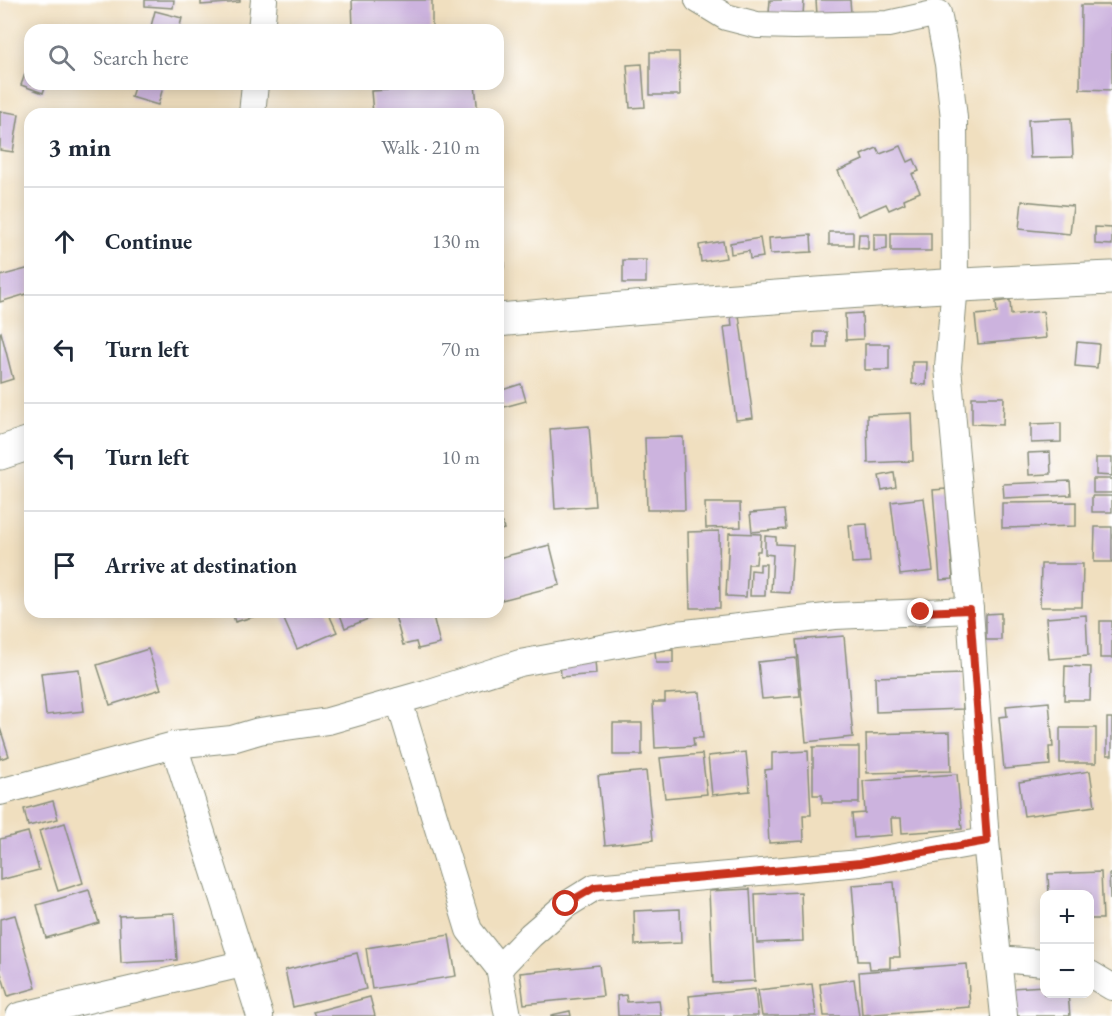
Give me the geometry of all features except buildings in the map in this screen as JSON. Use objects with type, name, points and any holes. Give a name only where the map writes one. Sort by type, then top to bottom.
[{"type":"street","points":[[262,24],[264,0]]},
{"type":"street","points":[[698,0],[726,18],[757,25],[888,24],[936,7],[948,64],[954,118],[955,284],[948,367],[970,610],[987,841],[1004,1016]]},
{"type":"street","points":[[253,108],[254,90]]},
{"type":"street","points":[[504,319],[662,305],[955,284],[1112,278]]},
{"type":"street","points":[[0,453],[24,444]]},
{"type":"street","points":[[0,792],[174,745],[232,739],[259,731],[328,721],[520,663],[677,634],[835,616],[970,610]]},
{"type":"street","points":[[399,701],[469,930],[499,968],[508,1016]]},
{"type":"street","points":[[174,745],[260,1016]]},
{"type":"street","points":[[499,968],[566,904],[595,887],[860,863],[987,841]]},
{"type":"street","points":[[1000,959],[1040,963]]},
{"type":"street","points":[[19,1016],[242,964]]},
{"type":"street","points":[[1094,977],[1112,987]]},
{"type":"route","points":[[566,904],[595,887],[860,863],[987,841],[970,610],[921,612]]}]
